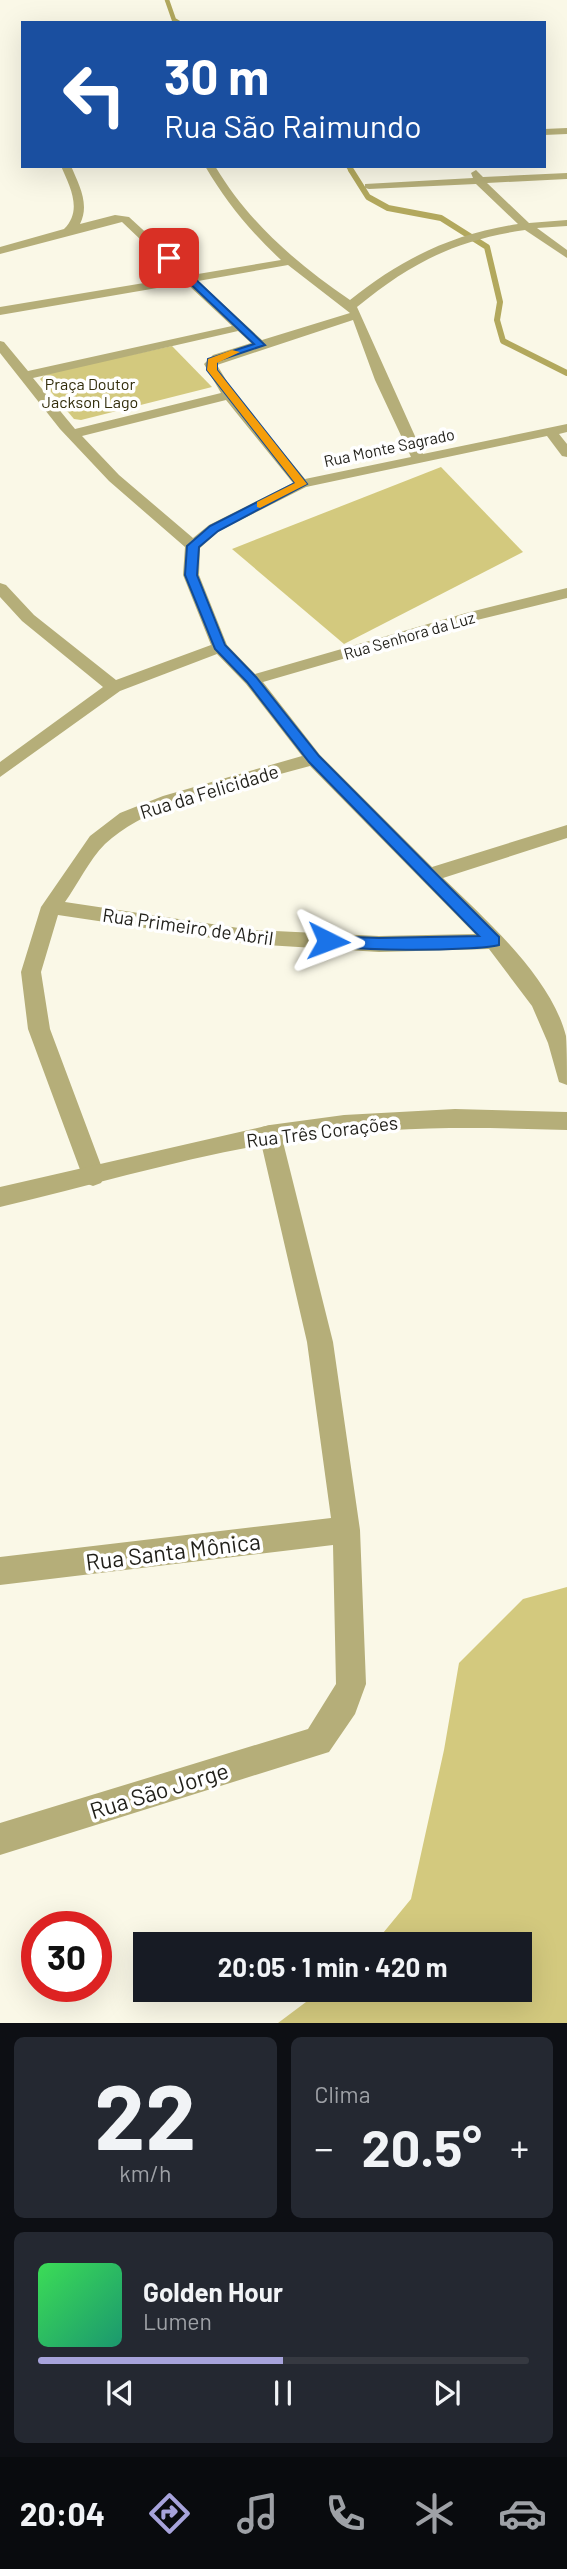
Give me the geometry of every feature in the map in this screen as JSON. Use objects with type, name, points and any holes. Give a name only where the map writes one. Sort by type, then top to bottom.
[{"type":"street","points":[[546,132],[567,131]]},
{"type":"street","points":[[67,168],[82,211],[77,224],[68,231]]},
{"type":"street","points":[[211,168],[224,192],[287,262],[354,311],[381,380],[418,458]]},
{"type":"street","points":[[474,168],[479,181],[524,225],[567,255]]},
{"type":"street","points":[[369,186],[567,176]]},
{"type":"street","points":[[0,251],[122,218],[260,345]]},
{"type":"street","points":[[302,484],[229,395],[212,370],[212,361],[354,311],[411,261],[468,239],[524,225],[567,223]]},
{"type":"street","points":[[0,311],[287,262]]},
{"type":"street","points":[[23,376],[242,327]]},
{"type":"street","points":[[0,345],[72,434],[114,478],[193,546],[191,575],[220,647],[252,680],[314,759],[494,941],[541,1002],[559,1043],[567,1076]]},
{"type":"street","points":[[72,434],[229,395]]},
{"type":"street","name":"Rua Monte Sagrado","points":[[193,546],[214,528],[302,484],[567,428]]},
{"type":"street","points":[[550,431],[567,453]]},
{"type":"street","points":[[0,588],[28,618],[114,687]]},
{"type":"street","name":"Rua Senhora da Luz","points":[[252,680],[471,617],[567,593]]},
{"type":"street","points":[[0,771],[114,687],[220,647]]},
{"type":"street","name":"Rua da Felicidade","points":[[93,1176],[39,1029],[31,972],[51,907],[96,841],[127,817],[169,800],[314,759]]},
{"type":"street","points":[[429,875],[567,831]]},
{"type":"street","name":"Rua Primeiro de Abril","points":[[51,907],[252,937],[379,944],[494,941]]},
{"type":"street","name":"Rua Três Corações","points":[[0,1197],[270,1134],[384,1121],[477,1116],[567,1121]]},
{"type":"street","points":[[270,1134],[320,1342],[346,1530]]},
{"type":"street","name":"Rua Santa Mônica","points":[[0,1571],[346,1530]]},
{"type":"street","name":"Rua São Jorge","points":[[0,1839],[318,1741],[344,1703],[351,1684],[346,1530]]},
{"type":"green space","name":"Praça Doutor Jackson Lago","points":[[172,346],[212,387],[81,420],[74,419],[40,379],[47,373]]},
{"type":"green space","points":[[441,467],[523,552],[344,644],[232,549]]},
{"type":"green space","points":[[567,1587],[567,2023],[278,2023],[306,2002],[532,2002],[532,1932],[384,1932],[411,1899],[444,1750],[459,1663],[523,1599]]},
{"type":"waterway","points":[[167,0],[176,21]]},
{"type":"waterway","points":[[349,168],[352,172]]},
{"type":"waterway","points":[[351,170],[368,197],[388,208],[441,218],[487,247],[500,302],[497,320],[503,341],[567,373]]},
{"type":"slow traffic","points":[[236,352],[212,361],[212,370],[229,395],[302,484],[260,504]]},
{"type":"route","points":[[169,258],[260,345],[217,358],[210,365],[229,395],[302,484],[214,528],[193,546],[190,554],[191,575],[220,647],[252,680],[314,759],[494,941],[379,944],[328,941]]}]
